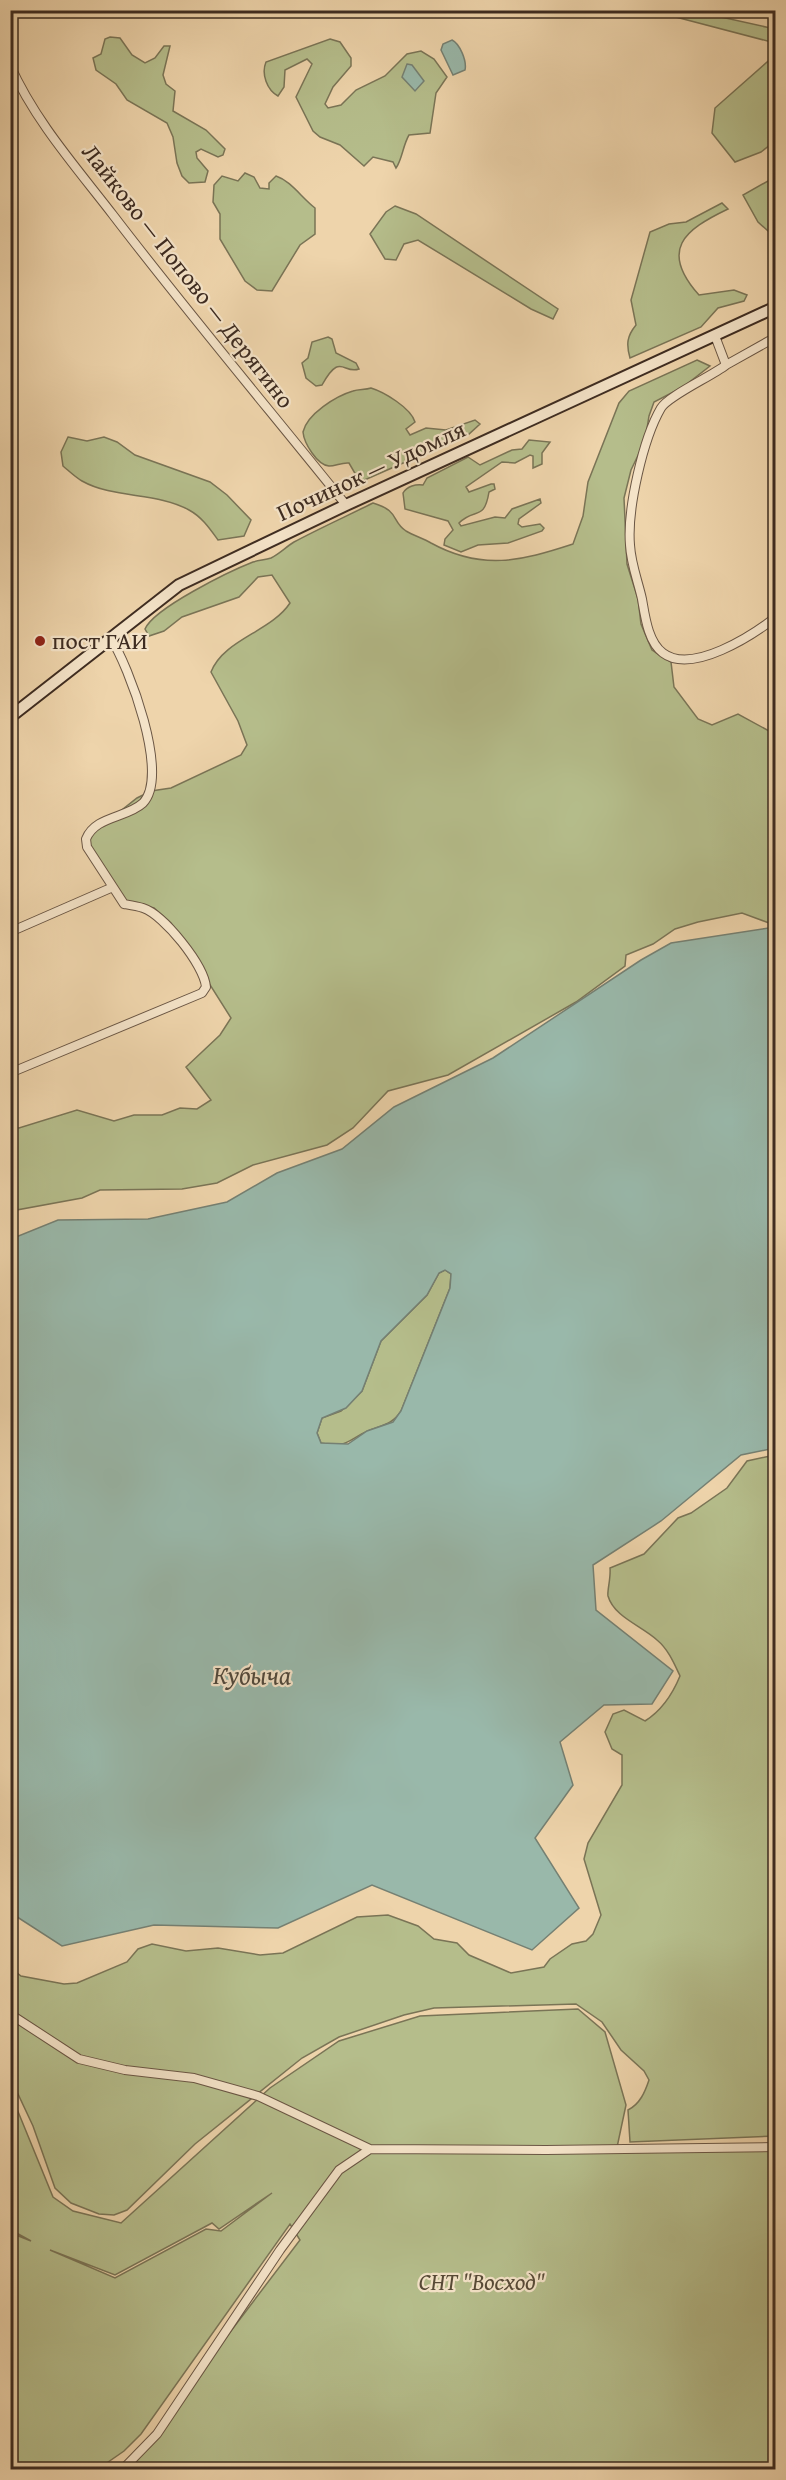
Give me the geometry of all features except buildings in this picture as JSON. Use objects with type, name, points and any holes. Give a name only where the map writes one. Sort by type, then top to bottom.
[{"type":"main road","name":"Починок — Удомля","points":[[10,717],[179,585],[346,505],[776,307]]},
{"type":"street","name":"Лайково — Попово — Дерягино","points":[[10,65],[36,112],[71,160],[149,262],[346,505]]},
{"type":"street","points":[[715,336],[726,365]]},
{"type":"street","points":[[776,337],[726,365],[661,407],[634,488],[630,545],[635,575],[656,645],[671,657],[692,658],[726,648],[746,639],[776,617]]},
{"type":"street","points":[[10,1073],[205,992],[206,982],[167,924],[144,908],[124,904],[87,847],[86,839],[94,827],[141,804],[149,795],[152,778],[143,720],[132,678],[110,637]]},
{"type":"street","points":[[10,932],[113,887]]},
{"type":"street","points":[[10,2014],[79,2059],[125,2070],[194,2078],[258,2096],[370,2149],[546,2150],[776,2146]]},
{"type":"street","points":[[122,2469],[156,2434],[280,2250],[339,2170],[370,2149]]},
{"type":"green space","points":[[670,11],[694,11],[775,29],[775,43],[668,15]]},
{"type":"green space","points":[[120,38],[132,55],[145,63],[155,58],[164,46],[170,46],[163,75],[166,84],[175,91],[173,111],[206,130],[225,149],[223,155],[218,157],[201,149],[196,152],[197,158],[208,171],[205,182],[189,183],[182,176],[177,163],[173,137],[167,123],[127,100],[116,84],[96,70],[93,58],[101,54],[105,39]]},
{"type":"green space","points":[[330,39],[340,42],[351,58],[351,66],[333,87],[325,104],[328,108],[341,105],[356,90],[385,76],[407,54],[421,51],[434,59],[447,77],[436,93],[430,133],[409,135],[396,168],[393,162],[373,157],[364,166],[340,145],[320,137],[313,131],[296,97],[312,64],[307,59],[285,70],[284,87],[278,96],[268,86],[264,72],[266,62]]},
{"type":"green space","points":[[775,55],[775,141],[761,152],[735,162],[712,133],[715,108]]},
{"type":"green space","points":[[245,173],[254,177],[260,188],[269,189],[269,183],[276,176],[281,178],[315,208],[315,234],[300,245],[272,291],[257,290],[245,281],[220,239],[220,214],[213,202],[214,185],[222,176],[238,181]]},
{"type":"green space","points":[[775,177],[775,229],[768,231],[758,222],[743,195]]},
{"type":"green space","points":[[722,203],[728,209],[699,225],[682,243],[679,254],[680,266],[699,295],[734,290],[747,295],[744,301],[718,308],[701,327],[630,358],[628,340],[636,325],[631,300],[650,232],[669,224],[686,222]]},
{"type":"green space","points":[[395,206],[416,214],[558,309],[553,319],[531,309],[418,240],[404,244],[396,260],[385,259],[370,234],[386,212]]},
{"type":"green space","points":[[328,337],[332,339],[336,353],[356,363],[359,369],[338,367],[328,375],[322,385],[316,386],[306,378],[302,363],[308,358],[312,342]]},
{"type":"green space","points":[[697,360],[710,366],[683,387],[654,402],[649,416],[645,441],[631,470],[624,498],[627,564],[638,599],[641,624],[652,650],[671,662],[674,687],[698,719],[712,725],[738,714],[775,732],[775,922],[769,923],[742,913],[675,929],[653,944],[626,955],[625,966],[576,1002],[448,1075],[388,1091],[353,1128],[327,1145],[253,1165],[217,1183],[182,1189],[100,1190],[82,1198],[11,1211],[10,1127],[19,1128],[77,1110],[114,1121],[134,1115],[162,1115],[180,1108],[197,1109],[211,1100],[186,1067],[220,1035],[231,1018],[171,923],[154,908],[121,900],[90,847],[89,836],[137,798],[151,791],[171,788],[241,755],[247,745],[238,721],[211,672],[226,651],[282,613],[290,603],[272,575],[258,577],[239,597],[182,617],[164,631],[149,636],[145,629],[151,620],[177,601],[228,573],[253,562],[271,558],[294,542],[373,503],[387,509],[406,531],[450,552],[467,557],[485,560],[519,559],[573,544],[583,516],[588,482],[619,403],[629,391]]},
{"type":"green space","points":[[371,388],[390,397],[408,411],[415,422],[406,429],[410,435],[426,428],[446,430],[475,420],[480,424],[469,434],[360,482],[349,463],[329,466],[320,462],[309,447],[303,432],[316,412],[331,401],[353,391]]},
{"type":"green space","points":[[68,437],[87,441],[104,437],[117,442],[135,455],[210,482],[227,495],[251,520],[244,536],[218,540],[198,516],[177,504],[108,491],[82,481],[63,466],[61,452]]},
{"type":"green space","points":[[529,440],[550,442],[542,453],[542,464],[533,468],[533,456],[530,455],[515,463],[502,462],[466,487],[469,492],[494,484],[495,489],[489,492],[482,511],[459,523],[461,526],[495,517],[505,518],[512,509],[540,499],[541,503],[519,519],[518,524],[522,527],[540,524],[544,528],[542,531],[508,543],[478,545],[461,552],[444,545],[445,539],[453,530],[448,521],[405,509],[403,493],[409,487],[423,485],[427,478],[468,457],[480,465],[512,450],[522,449]]},
{"type":"green space","points":[[445,1270],[451,1274],[450,1288],[401,1411],[395,1419],[343,1444],[321,1443],[317,1433],[322,1418],[341,1411],[362,1391],[381,1341],[427,1295],[439,1273]]},
{"type":"green space","points":[[775,1455],[775,2136],[630,2142],[628,2110],[639,2101],[649,2080],[644,2071],[621,2050],[602,2022],[576,2004],[434,2008],[404,2015],[339,2037],[302,2058],[195,2144],[127,2210],[114,2215],[99,2214],[71,2203],[55,2188],[33,2126],[11,2079],[11,1968],[21,1976],[64,1984],[77,1983],[127,1962],[138,1949],[152,1944],[186,1951],[218,1948],[260,1955],[283,1953],[357,1917],[388,1915],[418,1926],[434,1939],[457,1943],[469,1955],[511,1973],[544,1967],[550,1959],[572,1944],[586,1941],[593,1934],[601,1915],[584,1859],[588,1843],[622,1785],[622,1755],[612,1749],[605,1732],[613,1714],[624,1710],[645,1721],[651,1717],[666,1701],[680,1676],[661,1644],[622,1615],[611,1603],[608,1596],[610,1568],[644,1554],[678,1518],[691,1513],[727,1488],[747,1461]]},
{"type":"green space","name":"СНТ \"Восход\"","points":[[578,2009],[605,2032],[626,2105],[616,2152],[775,2149],[775,2469],[126,2469],[300,2240],[290,2224],[141,2434],[124,2451],[98,2469],[11,2469],[11,2233],[31,2241],[11,2230],[10,2092],[53,2197],[73,2211],[121,2223],[270,2088],[339,2041],[420,2016]],"holes":[[[272,2193],[221,2231],[206,2229],[115,2278],[50,2250],[115,2275],[212,2223],[219,2229]]]},
{"type":"water","points":[[452,40],[460,49],[465,66],[465,70],[453,75],[441,50],[443,44]]},
{"type":"water","points":[[407,64],[412,65],[424,81],[415,91],[402,77]]},
{"type":"water","name":"Кубыча","points":[[775,927],[775,1448],[741,1455],[661,1521],[593,1565],[596,1610],[673,1671],[652,1704],[604,1705],[560,1742],[573,1785],[535,1838],[579,1908],[532,1950],[372,1885],[278,1928],[154,1925],[62,1946],[11,1913],[11,1239],[58,1220],[148,1219],[227,1202],[277,1173],[342,1149],[394,1107],[493,1058],[641,960],[671,943]],"holes":[[[445,1270],[451,1274],[450,1288],[401,1411],[393,1422],[367,1431],[348,1444],[321,1443],[317,1433],[322,1418],[346,1408],[362,1391],[381,1341],[427,1295],[439,1273]]]},
{"type":"place","name":"пост ГАИ","points":[[40,641]]}]
